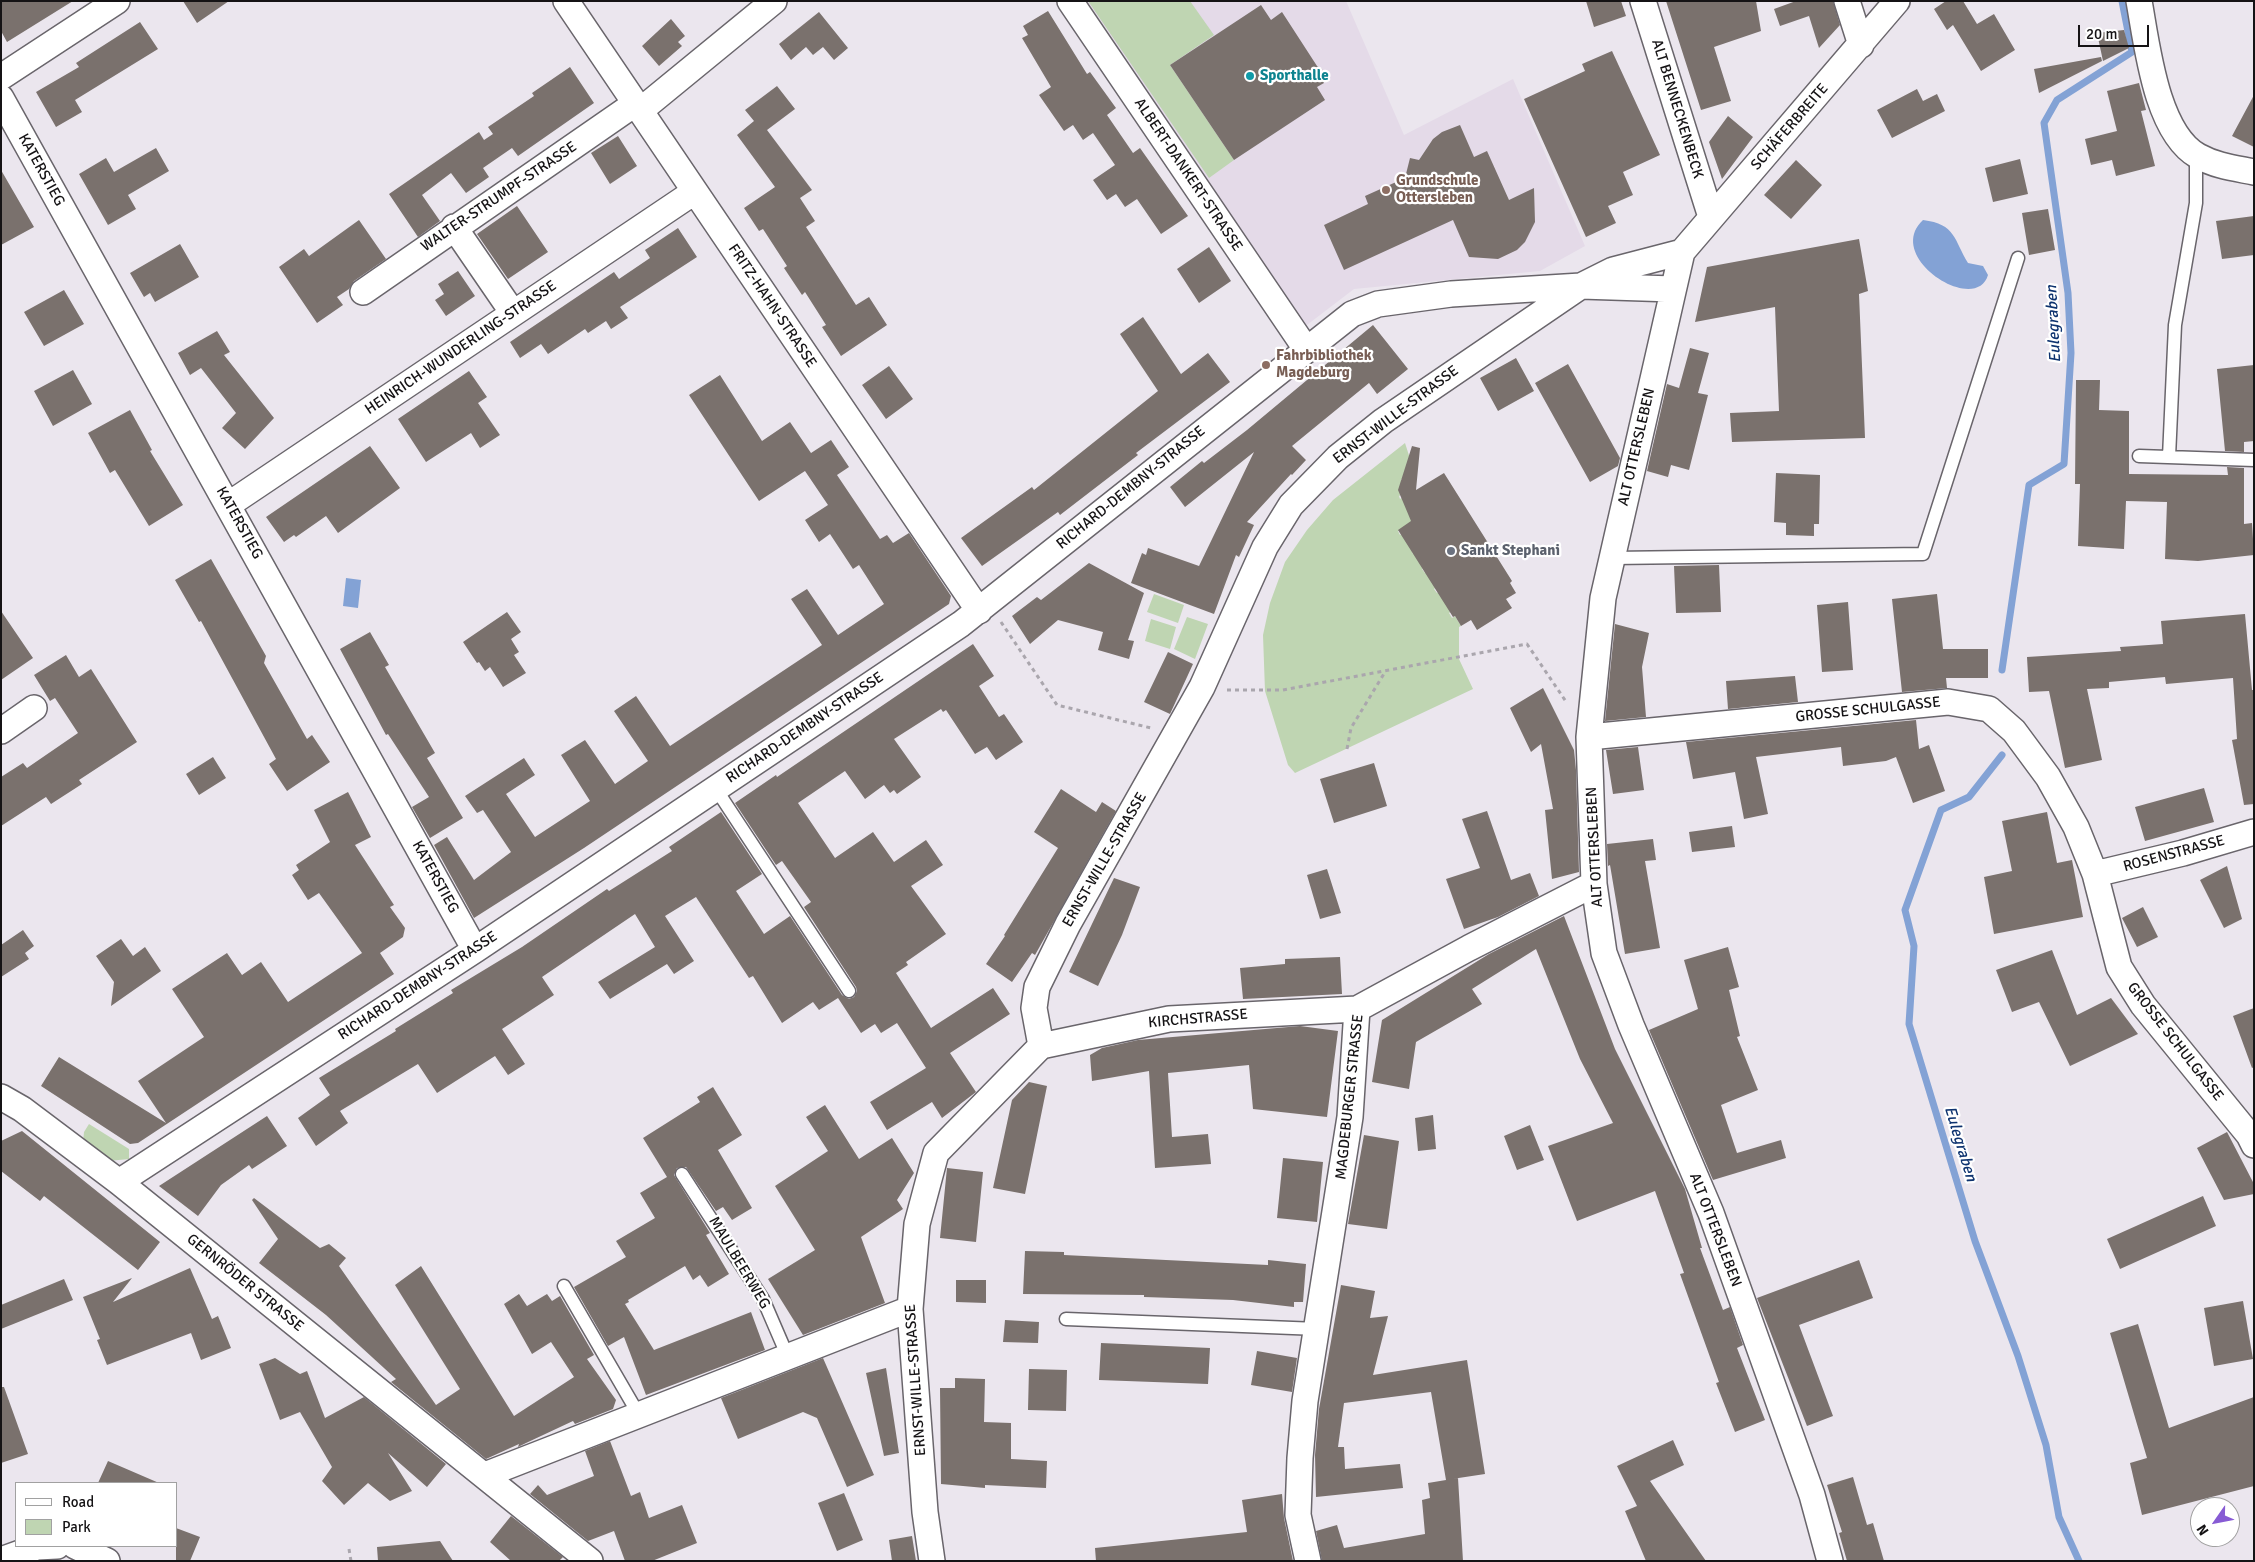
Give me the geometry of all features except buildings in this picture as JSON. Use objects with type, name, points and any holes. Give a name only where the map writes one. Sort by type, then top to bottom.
[{"type":"street","points":[[1,78],[117,1]]},
{"type":"street","name":"FRITZ-HAHN-STRASSE","points":[[566,1],[694,192],[984,607]]},
{"type":"street","name":"WALTER-STRUMPF-STRASSE","points":[[363,292],[454,227],[638,107],[774,1]]},
{"type":"street","name":"ALBERT-DANKERT-STRASSE","points":[[1070,1],[1306,349]]},
{"type":"street","name":"ALT BENNECKENBECK","points":[[1643,1],[1711,217]]},
{"type":"street","points":[[1847,1],[1861,45]]},
{"type":"street","name":"SCHÄFERBREITE","points":[[1682,252],[1897,1]]},
{"type":"street","points":[[2139,1],[2156,90],[2176,133],[2196,155],[2215,165],[2254,172]]},
{"type":"street","name":"KATERSTIEG","points":[[1,98],[475,950]]},
{"type":"street","name":"HEINRICH-WUNDERLING-STRASSE","points":[[228,505],[694,192]]},
{"type":"street","points":[[454,227],[513,313]]},
{"type":"street","name":"RICHARD-DEMBNY-STRASSE","points":[[1581,286],[1614,270],[1682,252]]},
{"type":"street","name":"ALT OTTERSLEBEN","points":[[1682,252],[1603,598],[1589,738],[1594,884],[1604,953],[1631,1026],[1711,1213],[1812,1495],[1830,1561]]},
{"type":"street","name":"RICHARD-DEMBNY-STRASSE","points":[[119,1182],[475,950],[984,607],[1345,318],[1362,309],[1378,304],[1451,294],[1581,286],[1673,289]]},
{"type":"street","name":"ERNST-WILLE-STRASSE","points":[[932,1561],[925,1512],[910,1309],[917,1224],[936,1153],[1041,1046],[1034,1008],[1037,988],[1068,924],[1202,687],[1265,547],[1282,517],[1305,489],[1338,457],[1383,421],[1581,286]]},
{"type":"street","name":"GROSSE SCHULGASSE","points":[[1589,738],[1948,702],[1989,709],[2014,731],[2048,777],[2076,827],[2095,874],[2119,967],[2143,1005],[2249,1135],[2254,1145]]},
{"type":"street","points":[[1,730],[34,708]]},
{"type":"street","name":"ROSENSTRASSE","points":[[2095,874],[2183,853],[2254,832]]},
{"type":"street","name":"MAGDEBURGER STRASSE","points":[[1308,1561],[1298,1515],[1305,1401],[1318,1330],[1350,1117],[1357,1009],[1469,948],[1594,884]]},
{"type":"street","name":"KIRCHSTRASSE","points":[[1041,1046],[1169,1020],[1357,1009]]},
{"type":"street","name":"GERNRÖDER STRASSE","points":[[1,1097],[22,1109],[119,1182],[590,1561]]},
{"type":"street","points":[[485,1475],[910,1309]]},
{"type":"street","points":[[1,1560],[37,1547]]},
{"type":"street","points":[[76,1547],[106,1561]]},
{"type":"lane","points":[[2169,458],[2175,325],[2195,211],[2196,155]]},
{"type":"lane","points":[[1612,558],[1923,554],[2018,258]]},
{"type":"lane","points":[[2139,456],[2254,460]]},
{"type":"lane","name":"RICHARD-DEMBNY-STRASSE","points":[[716,789],[849,991]]},
{"type":"lane","name":"MAULBEERWEG","points":[[682,1174],[763,1299],[788,1357]]},
{"type":"lane","points":[[564,1286],[640,1415]]},
{"type":"lane","points":[[1066,1320],[1318,1330]]},
{"type":"path","points":[[984,607],[1058,705],[1177,734]]},
{"type":"path","points":[[1224,690],[1253,692],[1283,690],[1528,644],[1568,706]]},
{"type":"path","points":[[1347,749],[1351,728],[1385,671]]},
{"type":"path","points":[[349,1549],[351,1561]]},
{"type":"shaded area","name":"Grundschule Ottersleben","points":[[1084,1],[1346,1],[1404,135],[1513,79],[1585,246],[1540,271],[1354,289],[1303,328]]},
{"type":"green space","points":[[1088,1],[1190,1],[1214,35],[1170,65],[1234,160],[1209,178]]},
{"type":"green space","points":[[1405,443],[1414,471],[1406,480],[1401,479],[1403,494],[1399,496],[1400,499],[1403,497],[1414,520],[1398,531],[1400,535],[1405,532],[1413,554],[1417,552],[1425,566],[1422,569],[1425,573],[1428,571],[1437,586],[1434,589],[1437,593],[1440,591],[1452,611],[1449,613],[1452,618],[1455,616],[1461,626],[1459,627],[1459,659],[1473,689],[1295,773],[1288,765],[1265,691],[1263,635],[1270,603],[1285,562],[1307,530],[1333,500]]},
{"type":"green space","points":[[1154,594],[1184,605],[1178,623],[1147,612]]},
{"type":"green space","points":[[1187,617],[1208,624],[1195,659],[1174,649]]},
{"type":"green space","points":[[1151,619],[1176,627],[1170,649],[1145,641]]},
{"type":"green space","points":[[89,1124],[129,1149],[129,1159],[108,1161],[83,1142],[84,1132]]},
{"type":"water","points":[[1923,220],[1934,222],[1948,229],[1953,234],[1968,263],[1983,266],[1988,275],[1980,286],[1967,289],[1952,285],[1936,277],[1923,264],[1915,250],[1914,235]]},
{"type":"water","points":[[346,578],[361,580],[358,608],[343,606]]},
{"type":"waterway","name":"Eulegraben","points":[[2002,670],[2029,485],[2064,464],[2071,353],[2068,293],[2044,123],[2057,100],[2132,52],[2122,1]]},
{"type":"waterway","name":"Eulegraben","points":[[2002,755],[1969,797],[1941,810],[1905,910],[1914,946],[1909,1024],[1975,1241],[2018,1356],[2046,1445],[2059,1517],[2079,1561]]},
{"type":"place","name":"Sporthalle","points":[[1250,76]]},
{"type":"place","name":"Grundschule Ottersleben","points":[[1386,190]]},
{"type":"place","name":"Fahrbibliothek Magdeburg","points":[[1266,365]]},
{"type":"place","name":"Sankt Stephani","points":[[1451,551]]}]
